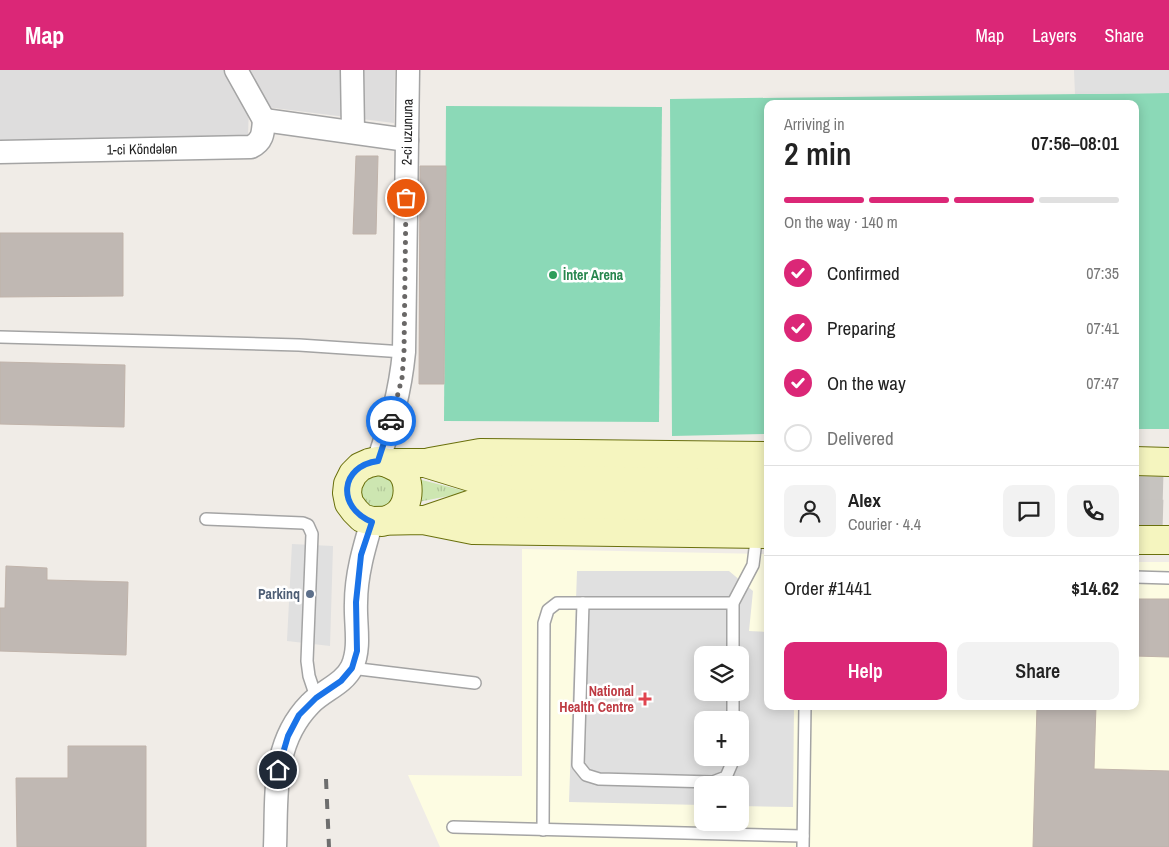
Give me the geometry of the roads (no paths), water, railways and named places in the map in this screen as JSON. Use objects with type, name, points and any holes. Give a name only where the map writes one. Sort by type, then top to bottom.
[{"type":"main road","points":[[762,533],[473,530],[423,520],[377,522],[362,518],[350,503],[347,493],[348,484],[353,474],[368,462],[425,463],[480,453],[764,456]]},
{"type":"main road","points":[[1139,461],[1169,462]]},
{"type":"main road","points":[[377,522],[391,519],[399,513],[408,495],[404,475],[399,469],[383,462]]},
{"type":"main road","points":[[425,463],[477,479],[764,484]]},
{"type":"main road","points":[[423,520],[475,503],[764,507]]},
{"type":"main road","points":[[1139,540],[1169,540]]},
{"type":"street","points":[[236,70],[264,120],[407,140]]},
{"type":"street","points":[[352,70],[353,132]]},
{"type":"street","name":"2-ci uzununa","points":[[383,462],[402,378],[404,352],[408,70]]},
{"type":"street","name":"1-ci Köndələn","points":[[0,152],[251,146],[259,143],[263,137],[264,120]]},
{"type":"street","points":[[275,847],[278,770],[282,754],[288,736],[299,715],[316,698],[341,681],[352,668],[357,651],[356,602],[361,555],[377,522]]},
{"type":"lane","points":[[0,337],[299,345],[404,352]]},
{"type":"lane","points":[[206,519],[303,523],[308,526],[312,534],[307,661],[309,676],[316,698]]},
{"type":"lane","points":[[733,646],[733,603],[753,566],[762,533]]},
{"type":"lane","points":[[1139,577],[1169,578]]},
{"type":"lane","points":[[544,830],[544,623],[548,610],[557,602],[733,603]]},
{"type":"lane","points":[[584,603],[578,765],[586,775],[599,779],[713,782],[726,777],[731,766]]},
{"type":"lane","points":[[352,668],[475,683]]},
{"type":"lane","points":[[453,827],[803,842],[805,710]]},
{"type":"tunnel","points":[[1139,490],[1169,491]]},
{"type":"tunnel","points":[[1139,513],[1169,514]]},
{"type":"railway","points":[[326,779],[329,847]]},
{"type":"place","name":"İnter Arena","points":[[553,275]]},
{"type":"place","name":"Parkinq","points":[[310,594]]},
{"type":"place","name":"National Health Centre","points":[[645,699]]}]
